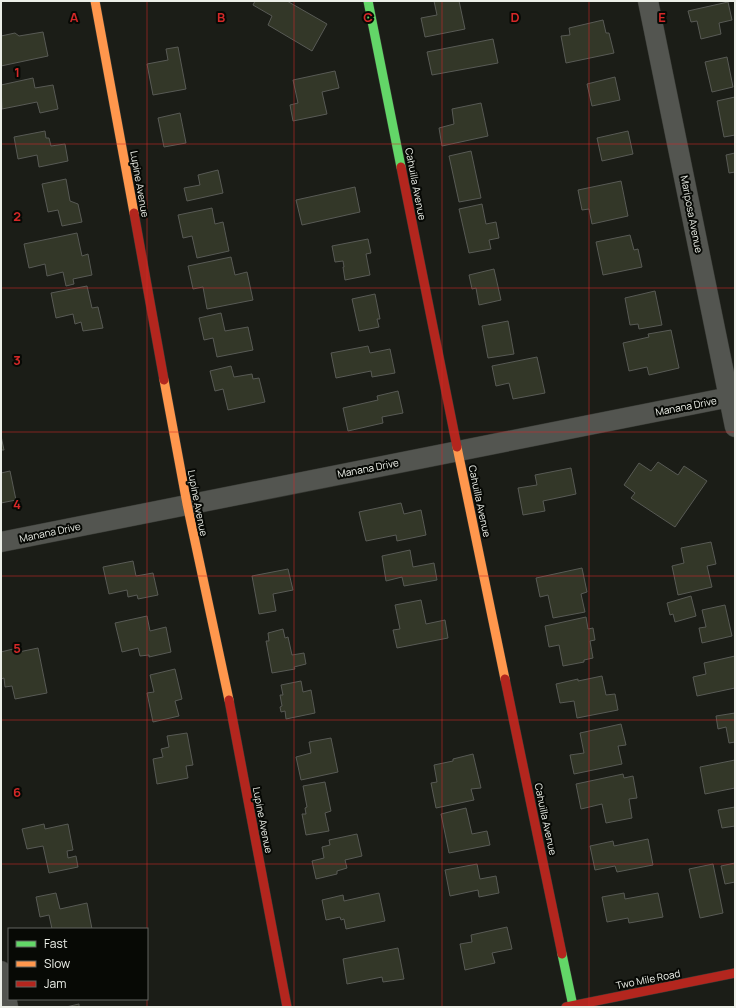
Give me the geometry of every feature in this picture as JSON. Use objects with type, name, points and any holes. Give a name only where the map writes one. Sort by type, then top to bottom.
[{"type":"street","name":"Lupine Avenue","points":[[95,1],[187,504],[228,694],[287,1007]]},
{"type":"street","name":"Cahuilla Avenue","points":[[368,1],[570,1006]]},
{"type":"street","name":"Mariposa Avenue","points":[[648,1],[732,397],[735,427]]},
{"type":"street","name":"Manana Drive","points":[[1,542],[458,450],[732,397]]},
{"type":"street","points":[[1,971],[8,1007]]},
{"type":"street","name":"Two Mile Road","points":[[570,1006],[735,973]]},
{"type":"building","points":[[255,1],[287,1],[327,24],[312,51],[268,25],[272,16],[253,5]]},
{"type":"building","points":[[434,1],[459,1],[465,29],[425,37],[421,18],[437,15]]},
{"type":"building","points":[[728,2],[732,20],[719,23],[721,34],[701,39],[697,21],[691,22],[688,11]]},
{"type":"building","points":[[603,20],[606,33],[609,33],[614,53],[566,63],[561,36],[570,35],[569,28]]},
{"type":"building","points":[[43,32],[48,56],[1,66],[1,36],[15,33],[19,36]]},
{"type":"building","points":[[493,39],[498,63],[432,75],[427,52]]},
{"type":"building","points":[[178,47],[186,89],[153,95],[147,64],[168,60],[166,49]]},
{"type":"building","points":[[727,57],[733,87],[712,92],[705,62]]},
{"type":"building","points":[[335,71],[339,88],[322,92],[327,114],[293,121],[290,105],[298,103],[293,80]]},
{"type":"building","points":[[615,77],[620,100],[592,106],[587,84]]},
{"type":"building","points":[[33,78],[35,88],[53,85],[58,109],[40,113],[37,102],[2,109],[1,85]]},
{"type":"building","points":[[735,97],[735,135],[724,137],[717,101]]},
{"type":"building","points":[[481,103],[488,136],[442,146],[439,128],[454,124],[452,109]]},
{"type":"building","points":[[180,113],[186,143],[164,147],[158,118]]},
{"type":"building","points":[[45,131],[46,138],[49,138],[51,146],[65,144],[68,161],[39,167],[37,155],[18,159],[14,137]]},
{"type":"building","points":[[628,131],[633,154],[602,161],[597,138]]},
{"type":"building","points":[[471,151],[481,198],[459,202],[449,156]]},
{"type":"building","points":[[735,153],[735,172],[729,173],[726,155]]},
{"type":"building","points":[[218,170],[223,193],[187,201],[184,188],[200,185],[198,175]]},
{"type":"building","points":[[66,179],[70,201],[78,204],[82,222],[62,226],[58,210],[48,212],[42,184]]},
{"type":"building","points":[[621,181],[628,216],[592,224],[589,209],[582,210],[578,190]]},
{"type":"building","points":[[355,187],[360,212],[302,225],[296,200]]},
{"type":"building","points":[[482,204],[486,224],[496,222],[499,238],[489,240],[491,249],[469,253],[459,209]]},
{"type":"building","points":[[212,208],[215,224],[223,222],[229,251],[197,258],[192,236],[183,238],[178,215]]},
{"type":"building","points":[[77,233],[82,256],[88,254],[92,275],[73,279],[74,284],[66,286],[63,272],[47,276],[45,264],[29,268],[24,244]]},
{"type":"building","points":[[630,235],[634,250],[638,249],[642,267],[603,275],[596,242]]},
{"type":"building","points":[[368,239],[371,253],[366,254],[370,275],[345,280],[343,261],[335,262],[332,246]]},
{"type":"building","points":[[231,257],[235,275],[247,272],[253,300],[207,309],[203,287],[193,289],[188,266]]},
{"type":"building","points":[[494,269],[501,300],[479,305],[476,288],[472,289],[469,275]]},
{"type":"building","points":[[87,286],[92,308],[98,307],[103,328],[83,331],[81,322],[75,324],[73,314],[56,318],[51,293]]},
{"type":"building","points":[[655,291],[662,325],[639,329],[638,324],[630,325],[625,298]]},
{"type":"building","points":[[375,294],[380,319],[377,319],[379,327],[359,331],[352,299]]},
{"type":"building","points":[[221,313],[225,331],[248,327],[253,350],[217,357],[213,338],[204,340],[199,318]]},
{"type":"building","points":[[508,321],[514,354],[488,358],[482,326]]},
{"type":"building","points":[[671,330],[679,368],[649,375],[647,367],[629,371],[623,343],[649,337],[648,334]]},
{"type":"building","points":[[368,346],[370,353],[390,349],[395,373],[372,377],[371,371],[336,378],[331,353]]},
{"type":"building","points":[[537,357],[545,393],[513,399],[509,383],[496,386],[492,366]]},
{"type":"building","points":[[231,366],[234,377],[252,374],[253,379],[259,378],[265,402],[228,410],[223,389],[215,391],[210,371]]},
{"type":"building","points":[[398,391],[403,413],[382,417],[383,423],[348,431],[343,408],[378,400],[377,396]]},
{"type":"building","points":[[1,436],[4,450],[1,450]]},
{"type":"building","points":[[658,462],[678,475],[684,466],[707,481],[675,527],[631,498],[635,493],[624,485],[639,463],[651,471]]},
{"type":"building","points":[[571,468],[576,494],[543,501],[545,511],[523,515],[518,488],[537,485],[535,475]]},
{"type":"building","points":[[10,471],[16,500],[1,503],[1,473]]},
{"type":"building","points":[[401,503],[404,514],[421,510],[426,535],[397,541],[396,535],[366,541],[359,512]]},
{"type":"building","points":[[711,542],[716,564],[707,566],[712,587],[678,595],[672,566],[684,563],[681,548]]},
{"type":"building","points":[[410,550],[413,567],[434,563],[437,580],[404,586],[402,577],[386,581],[382,556]]},
{"type":"building","points":[[133,561],[136,576],[153,573],[158,595],[138,599],[137,595],[128,597],[127,590],[109,594],[103,567]]},
{"type":"building","points":[[582,568],[587,592],[581,594],[585,612],[553,618],[548,595],[540,597],[536,578]]},
{"type":"building","points":[[288,569],[293,590],[273,594],[276,611],[259,614],[252,576]]},
{"type":"building","points":[[691,596],[696,616],[675,622],[673,614],[670,615],[667,603]]},
{"type":"building","points":[[421,600],[426,624],[445,620],[448,638],[397,648],[393,630],[400,629],[395,605]]},
{"type":"building","points":[[725,605],[732,636],[702,643],[699,628],[706,627],[702,610]]},
{"type":"building","points":[[147,616],[150,631],[166,627],[171,652],[149,657],[149,655],[140,656],[138,648],[122,652],[115,623]]},
{"type":"building","points":[[586,617],[588,629],[593,628],[595,640],[590,641],[593,658],[584,660],[584,662],[563,666],[559,645],[549,647],[545,626]]},
{"type":"building","points":[[283,629],[285,638],[288,637],[292,655],[304,653],[306,664],[294,667],[295,669],[272,673],[266,641],[269,641],[268,633]]},
{"type":"building","points":[[38,648],[47,693],[15,699],[12,686],[5,687],[4,678],[1,679],[1,652],[13,649],[14,653]]},
{"type":"building","points":[[735,656],[735,688],[697,696],[693,677],[706,674],[704,663]]},
{"type":"building","points":[[175,669],[182,699],[175,701],[179,716],[153,722],[147,693],[154,692],[150,675]]},
{"type":"building","points":[[602,676],[606,695],[615,694],[618,710],[577,718],[574,701],[560,703],[556,684]]},
{"type":"building","points":[[301,681],[303,692],[311,690],[315,713],[286,719],[285,711],[281,712],[280,707],[282,706],[280,695],[283,695],[281,685]]},
{"type":"building","points":[[735,713],[735,742],[729,743],[726,727],[718,729],[716,716]]},
{"type":"building","points":[[621,724],[626,745],[618,746],[622,764],[574,774],[570,755],[584,753],[580,733]]},
{"type":"building","points":[[187,733],[193,765],[186,766],[188,778],[157,784],[153,759],[163,757],[161,749],[169,747],[167,736]]},
{"type":"building","points":[[331,738],[338,772],[301,780],[296,757],[311,753],[309,742]]},
{"type":"building","points":[[473,754],[481,788],[471,789],[474,800],[436,808],[431,783],[437,782],[434,765],[453,761],[453,759]]},
{"type":"building","points":[[735,760],[735,788],[705,794],[700,767]]},
{"type":"building","points":[[623,774],[624,778],[633,776],[637,798],[629,799],[632,818],[606,823],[602,804],[581,809],[576,784]]},
{"type":"building","points":[[325,782],[331,811],[325,813],[329,831],[306,835],[302,814],[306,814],[305,808],[307,807],[303,786]]},
{"type":"building","points":[[735,807],[735,826],[722,828],[718,810]]},
{"type":"building","points":[[466,808],[472,834],[487,831],[490,845],[449,853],[441,814]]},
{"type":"building","points":[[44,824],[45,829],[68,824],[73,850],[67,851],[68,858],[76,856],[78,867],[49,873],[43,846],[27,849],[22,829]]},
{"type":"building","points":[[357,834],[362,856],[345,860],[347,868],[337,871],[337,874],[316,879],[312,861],[324,858],[322,847],[330,845],[329,840]]},
{"type":"building","points":[[648,839],[653,865],[617,872],[615,866],[595,870],[590,846],[613,841],[614,846]]},
{"type":"building","points":[[735,863],[735,882],[725,884],[721,866]]},
{"type":"building","points":[[477,864],[480,879],[496,876],[499,893],[479,897],[478,890],[450,896],[445,870]]},
{"type":"building","points":[[713,864],[723,913],[700,918],[689,869]]},
{"type":"building","points":[[56,893],[60,909],[87,903],[92,928],[52,928],[49,915],[40,917],[36,897]]},
{"type":"building","points":[[379,893],[385,921],[346,929],[344,919],[341,920],[340,917],[326,920],[322,900],[343,895],[344,901]]},
{"type":"building","points":[[624,893],[625,899],[658,893],[663,917],[629,923],[628,918],[607,922],[602,897]]},
{"type":"building","points":[[507,927],[512,949],[492,953],[495,963],[465,970],[460,944],[472,942],[471,935]]},
{"type":"building","points":[[398,948],[404,979],[383,982],[382,977],[347,984],[343,959]]},
{"type":"building","points":[[79,1004],[79,1007],[66,1007]]},
{"type":"traffic: fast","points":[[368,1],[401,167]]},
{"type":"traffic: fast","points":[[562,954],[573,1006]]},
{"type":"traffic: slow","points":[[95,1],[134,213]]},
{"type":"traffic: slow","points":[[164,380],[187,504],[229,700]]},
{"type":"traffic: slow","points":[[457,447],[505,679]]},
{"type":"traffic: jam","points":[[401,167],[457,447]]},
{"type":"traffic: jam","points":[[134,213],[164,380]]},
{"type":"traffic: jam","points":[[505,679],[562,954]]},
{"type":"traffic: jam","points":[[229,700],[287,1007]]},
{"type":"traffic: jam","points":[[566,1007],[735,973]]}]
